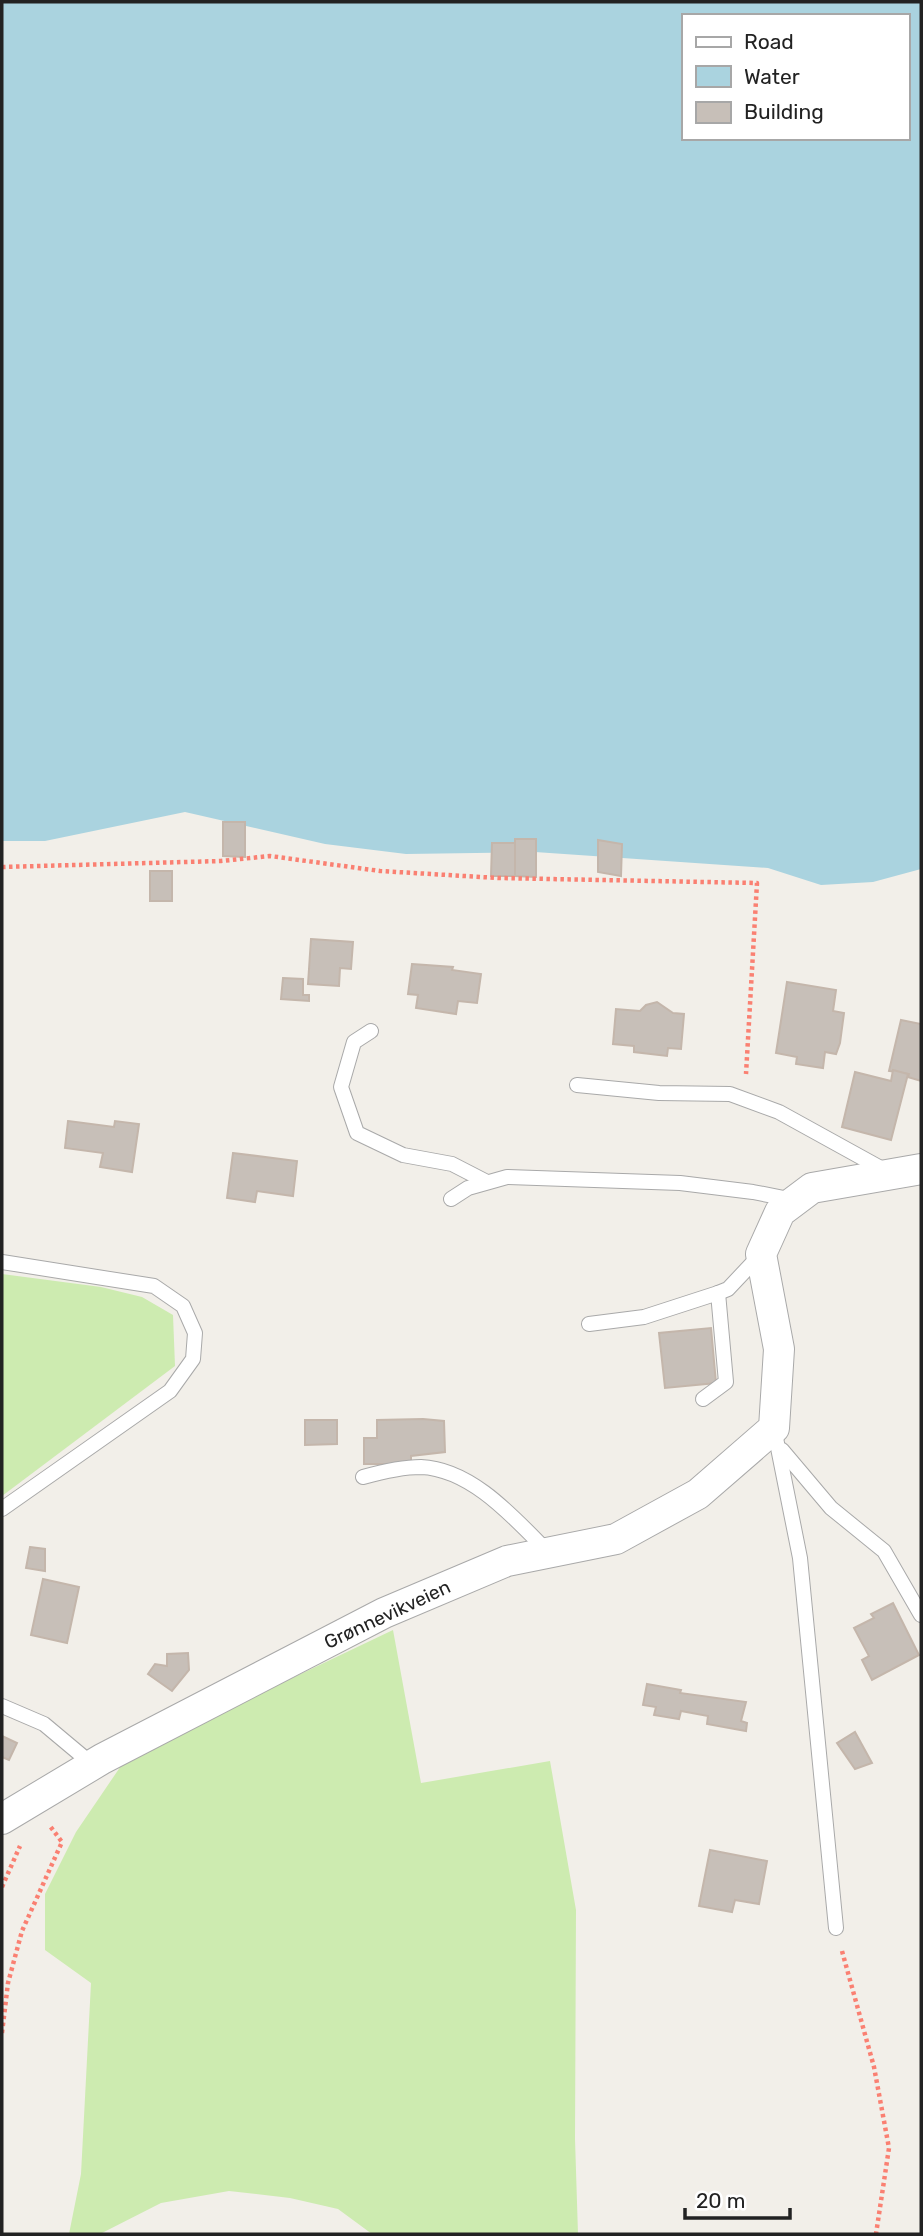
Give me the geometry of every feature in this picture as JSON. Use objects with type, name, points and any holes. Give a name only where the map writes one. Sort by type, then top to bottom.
[{"type":"street","points":[[776,1437],[779,1349],[761,1254],[780,1212],[812,1188],[921,1169]]},
{"type":"street","name":"Grønnevikveien","points":[[2,1819],[93,1765],[384,1613],[507,1561],[616,1539],[698,1494],[776,1437]]},
{"type":"lane","points":[[372,1031],[354,1042],[341,1087],[357,1133],[403,1154],[452,1164],[487,1182]]},
{"type":"lane","points":[[576,1085],[659,1093],[730,1094],[779,1112],[890,1173]]},
{"type":"lane","points":[[451,1199],[468,1188],[507,1177],[680,1183],[796,1200]]},
{"type":"lane","points":[[589,1324],[643,1317],[728,1289],[761,1254]]},
{"type":"lane","points":[[2,1262],[154,1286],[183,1306],[195,1333],[193,1359],[170,1391],[2,1509]]},
{"type":"lane","points":[[703,1399],[726,1382],[718,1293]]},
{"type":"lane","points":[[776,1437],[831,1508],[884,1551],[921,1615]]},
{"type":"lane","points":[[776,1437],[800,1558],[836,1928]]},
{"type":"lane","points":[[363,1477],[422,1467],[466,1480],[508,1510],[548,1552]]},
{"type":"lane","points":[[2,1706],[44,1724],[93,1765]]},
{"type":"path","points":[[2,867],[220,861],[270,856],[380,871],[458,876],[757,883],[747,1062],[748,1100]]},
{"type":"path","points":[[2,2034],[8,1983],[22,1931],[62,1842],[46,1821],[47,1792]]},
{"type":"path","points":[[836,1928],[874,2067],[889,2148],[876,2234]]},
{"type":"green space","points":[[2,1274],[101,1287],[142,1297],[173,1315],[175,1366],[2,1496]]},
{"type":"green space","points":[[393,1630],[421,1783],[550,1761],[576,1910],[575,2139],[578,2234],[372,2234],[338,2209],[290,2198],[229,2191],[161,2203],[100,2234],[69,2234],[81,2174],[91,1983],[45,1950],[45,1894],[76,1832],[127,1757]]},
{"type":"water","points":[[2,2],[921,2],[921,869],[873,882],[821,885],[768,868],[535,852],[406,854],[325,844],[185,812],[45,841],[2,841]]},
{"type":"building","points":[[223,822],[245,822],[245,857],[223,856]]},
{"type":"building","points":[[515,839],[536,839],[536,877],[515,876]]},
{"type":"building","points":[[598,840],[622,844],[621,876],[598,872]]},
{"type":"building","points":[[492,843],[515,843],[515,876],[491,876]]},
{"type":"building","points":[[150,871],[172,871],[172,901],[150,901]]},
{"type":"building","points":[[311,939],[353,942],[351,969],[340,968],[339,986],[308,984]]},
{"type":"building","points":[[412,964],[453,967],[452,970],[481,974],[477,1003],[458,1001],[456,1014],[416,1008],[418,995],[408,994]]},
{"type":"building","points":[[283,978],[303,979],[303,995],[309,995],[309,1001],[281,999]]},
{"type":"building","points":[[787,982],[836,990],[833,1011],[844,1013],[840,1043],[836,1054],[825,1052],[823,1068],[796,1064],[797,1057],[776,1053]]},
{"type":"building","points":[[657,1002],[673,1013],[684,1014],[681,1049],[668,1048],[667,1056],[634,1052],[634,1046],[613,1044],[616,1009],[640,1011],[646,1005]]},
{"type":"building","points":[[901,1020],[921,1024],[921,1081],[908,1077],[909,1074],[889,1071]]},
{"type":"building","points":[[893,1070],[908,1074],[891,1140],[842,1127],[855,1072],[891,1081]]},
{"type":"building","points":[[68,1121],[114,1127],[115,1121],[139,1124],[132,1172],[100,1167],[103,1153],[65,1148]]},
{"type":"building","points":[[233,1153],[297,1161],[293,1196],[257,1191],[255,1202],[227,1198]]},
{"type":"building","points":[[711,1328],[716,1383],[665,1388],[659,1333]]},
{"type":"building","points":[[305,1420],[337,1420],[337,1444],[305,1445]]},
{"type":"building","points":[[377,1420],[444,1421],[445,1452],[411,1456],[411,1464],[364,1464],[364,1438],[377,1438]]},
{"type":"building","points":[[30,1547],[45,1549],[45,1571],[26,1568]]},
{"type":"building","points":[[43,1579],[79,1587],[67,1643],[31,1635]]},
{"type":"building","points":[[893,1603],[919,1655],[872,1680],[862,1660],[869,1656],[854,1628],[874,1618],[871,1614]]},
{"type":"building","points":[[188,1653],[189,1670],[172,1691],[148,1674],[155,1664],[167,1666],[167,1654]]},
{"type":"building","points":[[647,1684],[681,1690],[680,1693],[746,1702],[741,1721],[747,1723],[746,1731],[707,1724],[708,1716],[681,1711],[679,1719],[654,1715],[656,1707],[643,1705]]},
{"type":"building","points":[[855,1732],[872,1763],[855,1769],[837,1743]]},
{"type":"building","points":[[2,1736],[17,1743],[9,1760],[2,1757]]},
{"type":"building","points":[[710,1850],[767,1861],[759,1904],[735,1900],[732,1912],[699,1906]]}]
